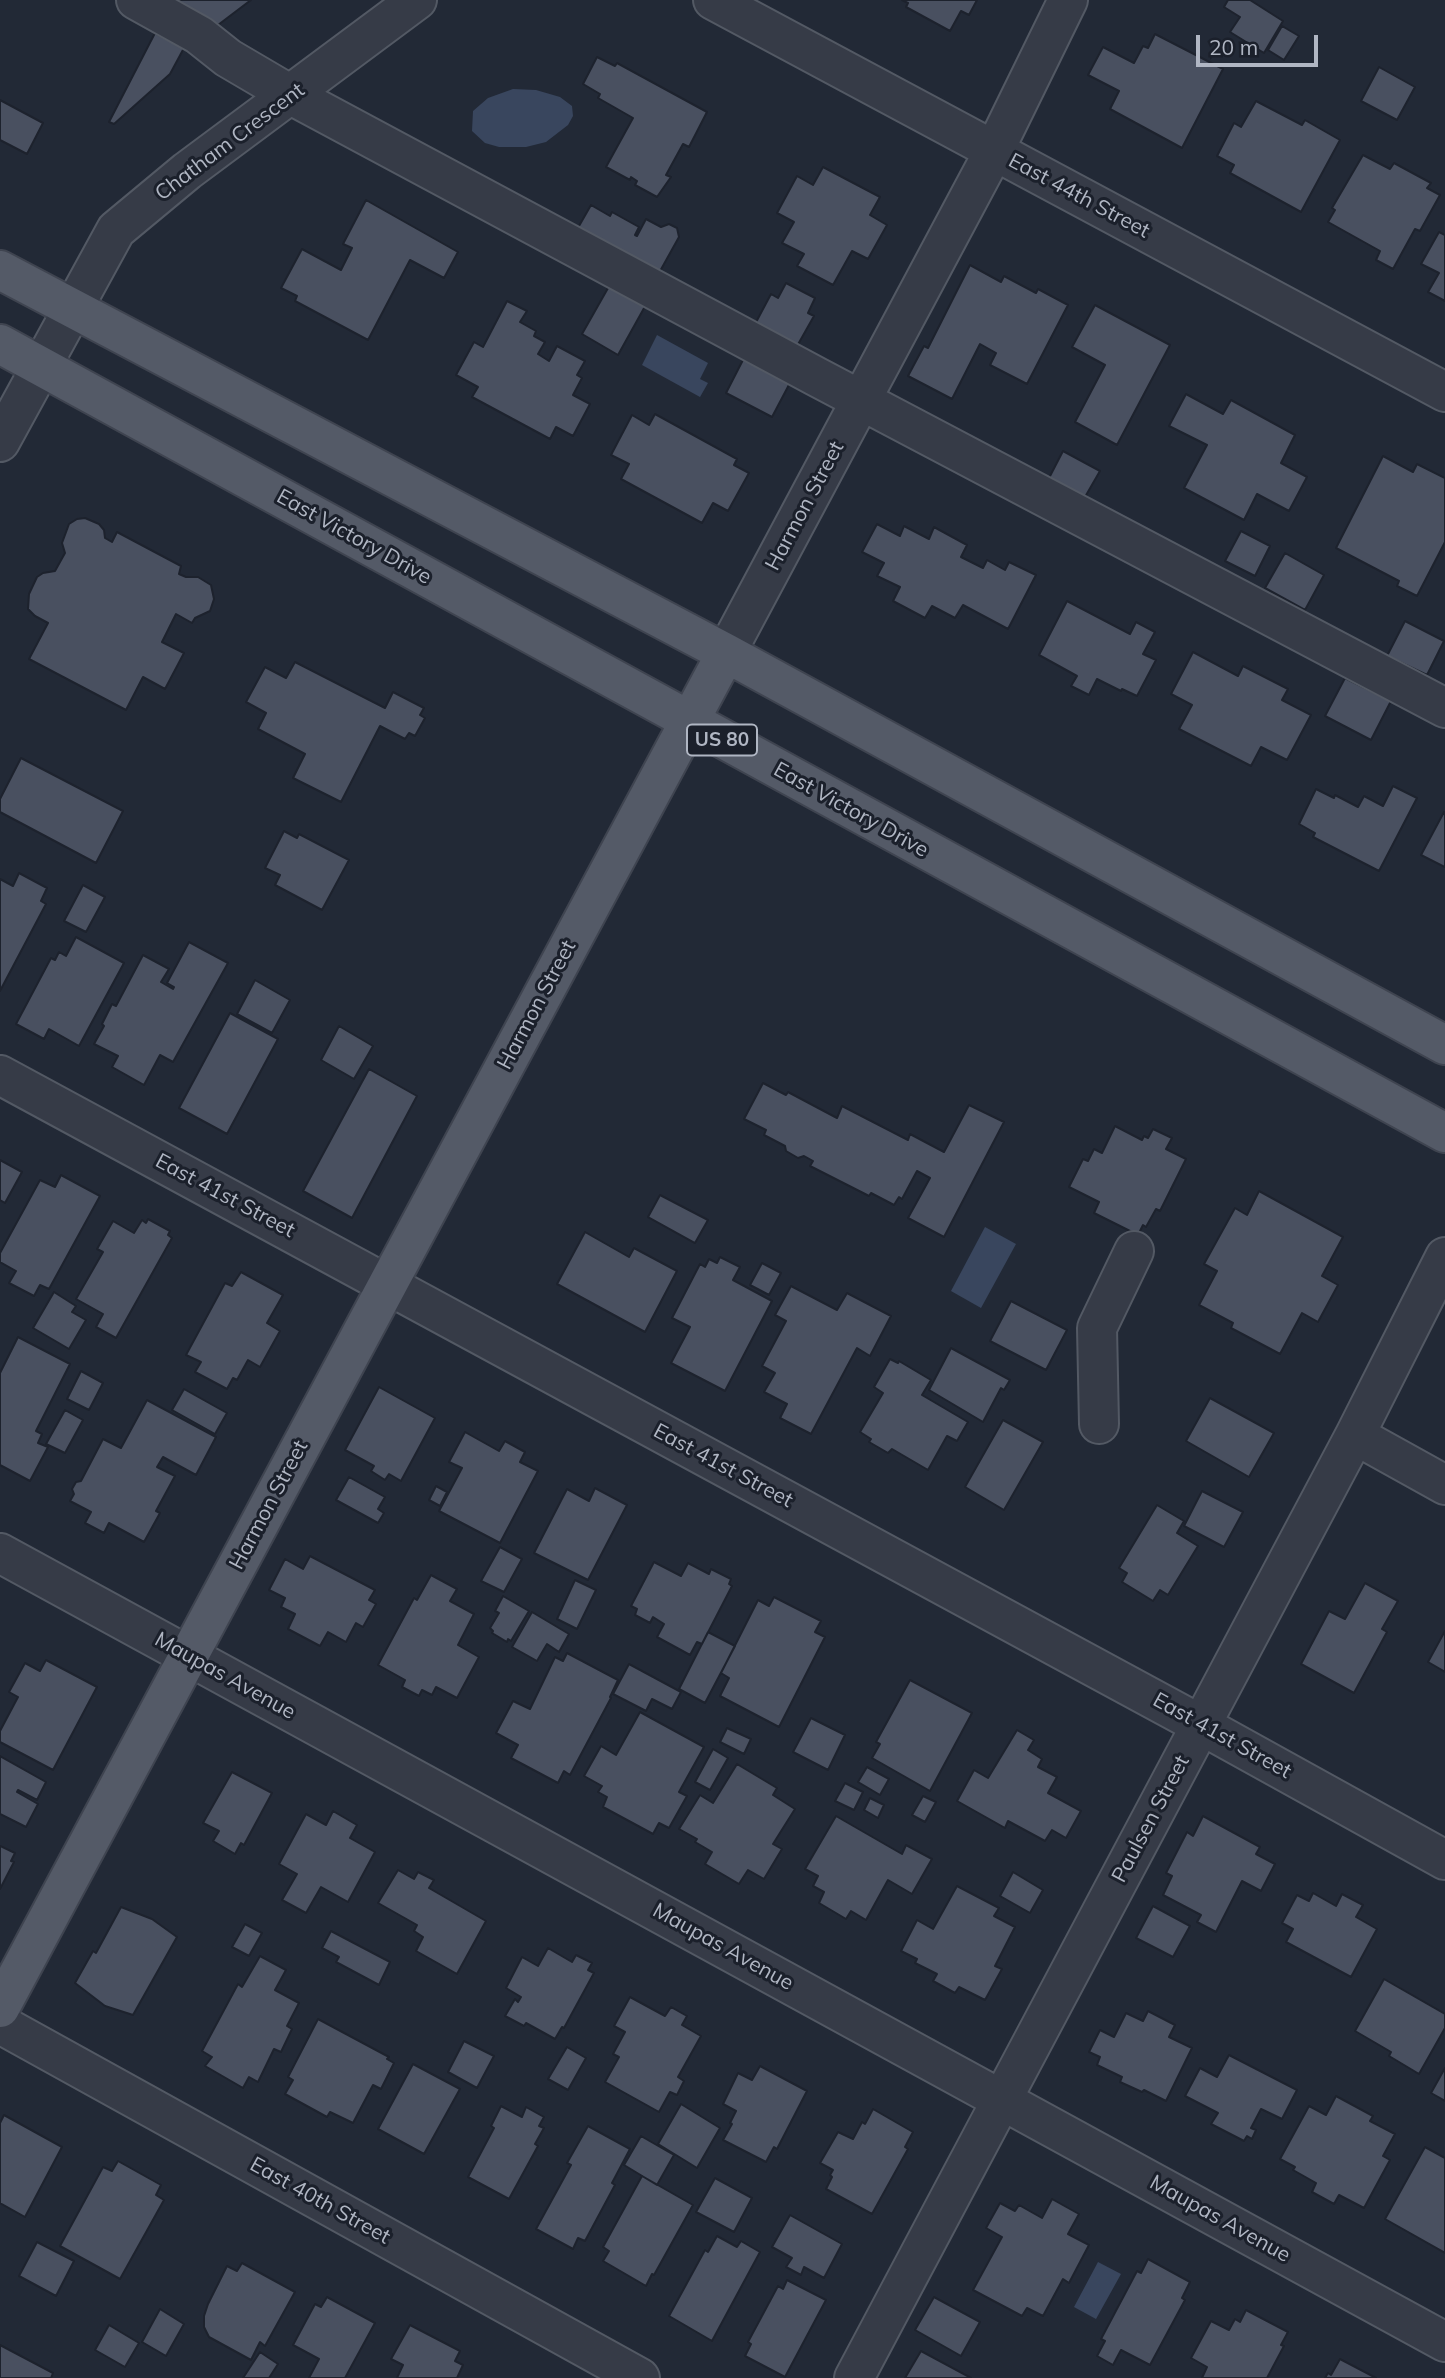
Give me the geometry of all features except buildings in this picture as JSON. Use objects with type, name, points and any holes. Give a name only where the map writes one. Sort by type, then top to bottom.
[{"type":"main road","points":[[0,270],[726,653],[1445,1045]]},
{"type":"main road","name":"East Victory Drive","points":[[0,344],[1445,1133]]},
{"type":"main road","name":"Harmon Street","points":[[0,2008],[726,653]]},
{"type":"street","points":[[136,0],[199,35],[228,58],[291,95],[1445,708]]},
{"type":"street","name":"Chatham Crescent","points":[[0,442],[116,230],[187,171],[417,0]]},
{"type":"street","name":"East 44th Street","points":[[713,0],[1445,392]]},
{"type":"street","name":"Harmon Street","points":[[726,653],[994,150],[1068,0]]},
{"type":"street","name":"East 41st Street","points":[[0,1075],[1201,1725],[1445,1860]]},
{"type":"street","points":[[1099,1424],[1097,1328],[1134,1251]]},
{"type":"street","name":"Paulsen Street","points":[[854,2378],[1355,1435],[1445,1257]]},
{"type":"street","points":[[1355,1435],[1445,1485]]},
{"type":"street","name":"Maupas Avenue","points":[[0,1553],[1445,2342]]},
{"type":"street","name":"East 40th Street","points":[[0,2024],[640,2378]]},
{"type":"water","points":[[513,89],[536,90],[560,97],[572,106],[573,116],[568,125],[546,142],[526,147],[499,147],[485,143],[472,131],[473,111],[488,98]]},
{"type":"water","points":[[657,335],[708,363],[700,379],[708,383],[700,397],[642,365]]},
{"type":"water","points":[[985,1227],[1016,1244],[981,1308],[951,1291]]},
{"type":"water","points":[[1098,2262],[1121,2274],[1096,2319],[1074,2307]]}]
